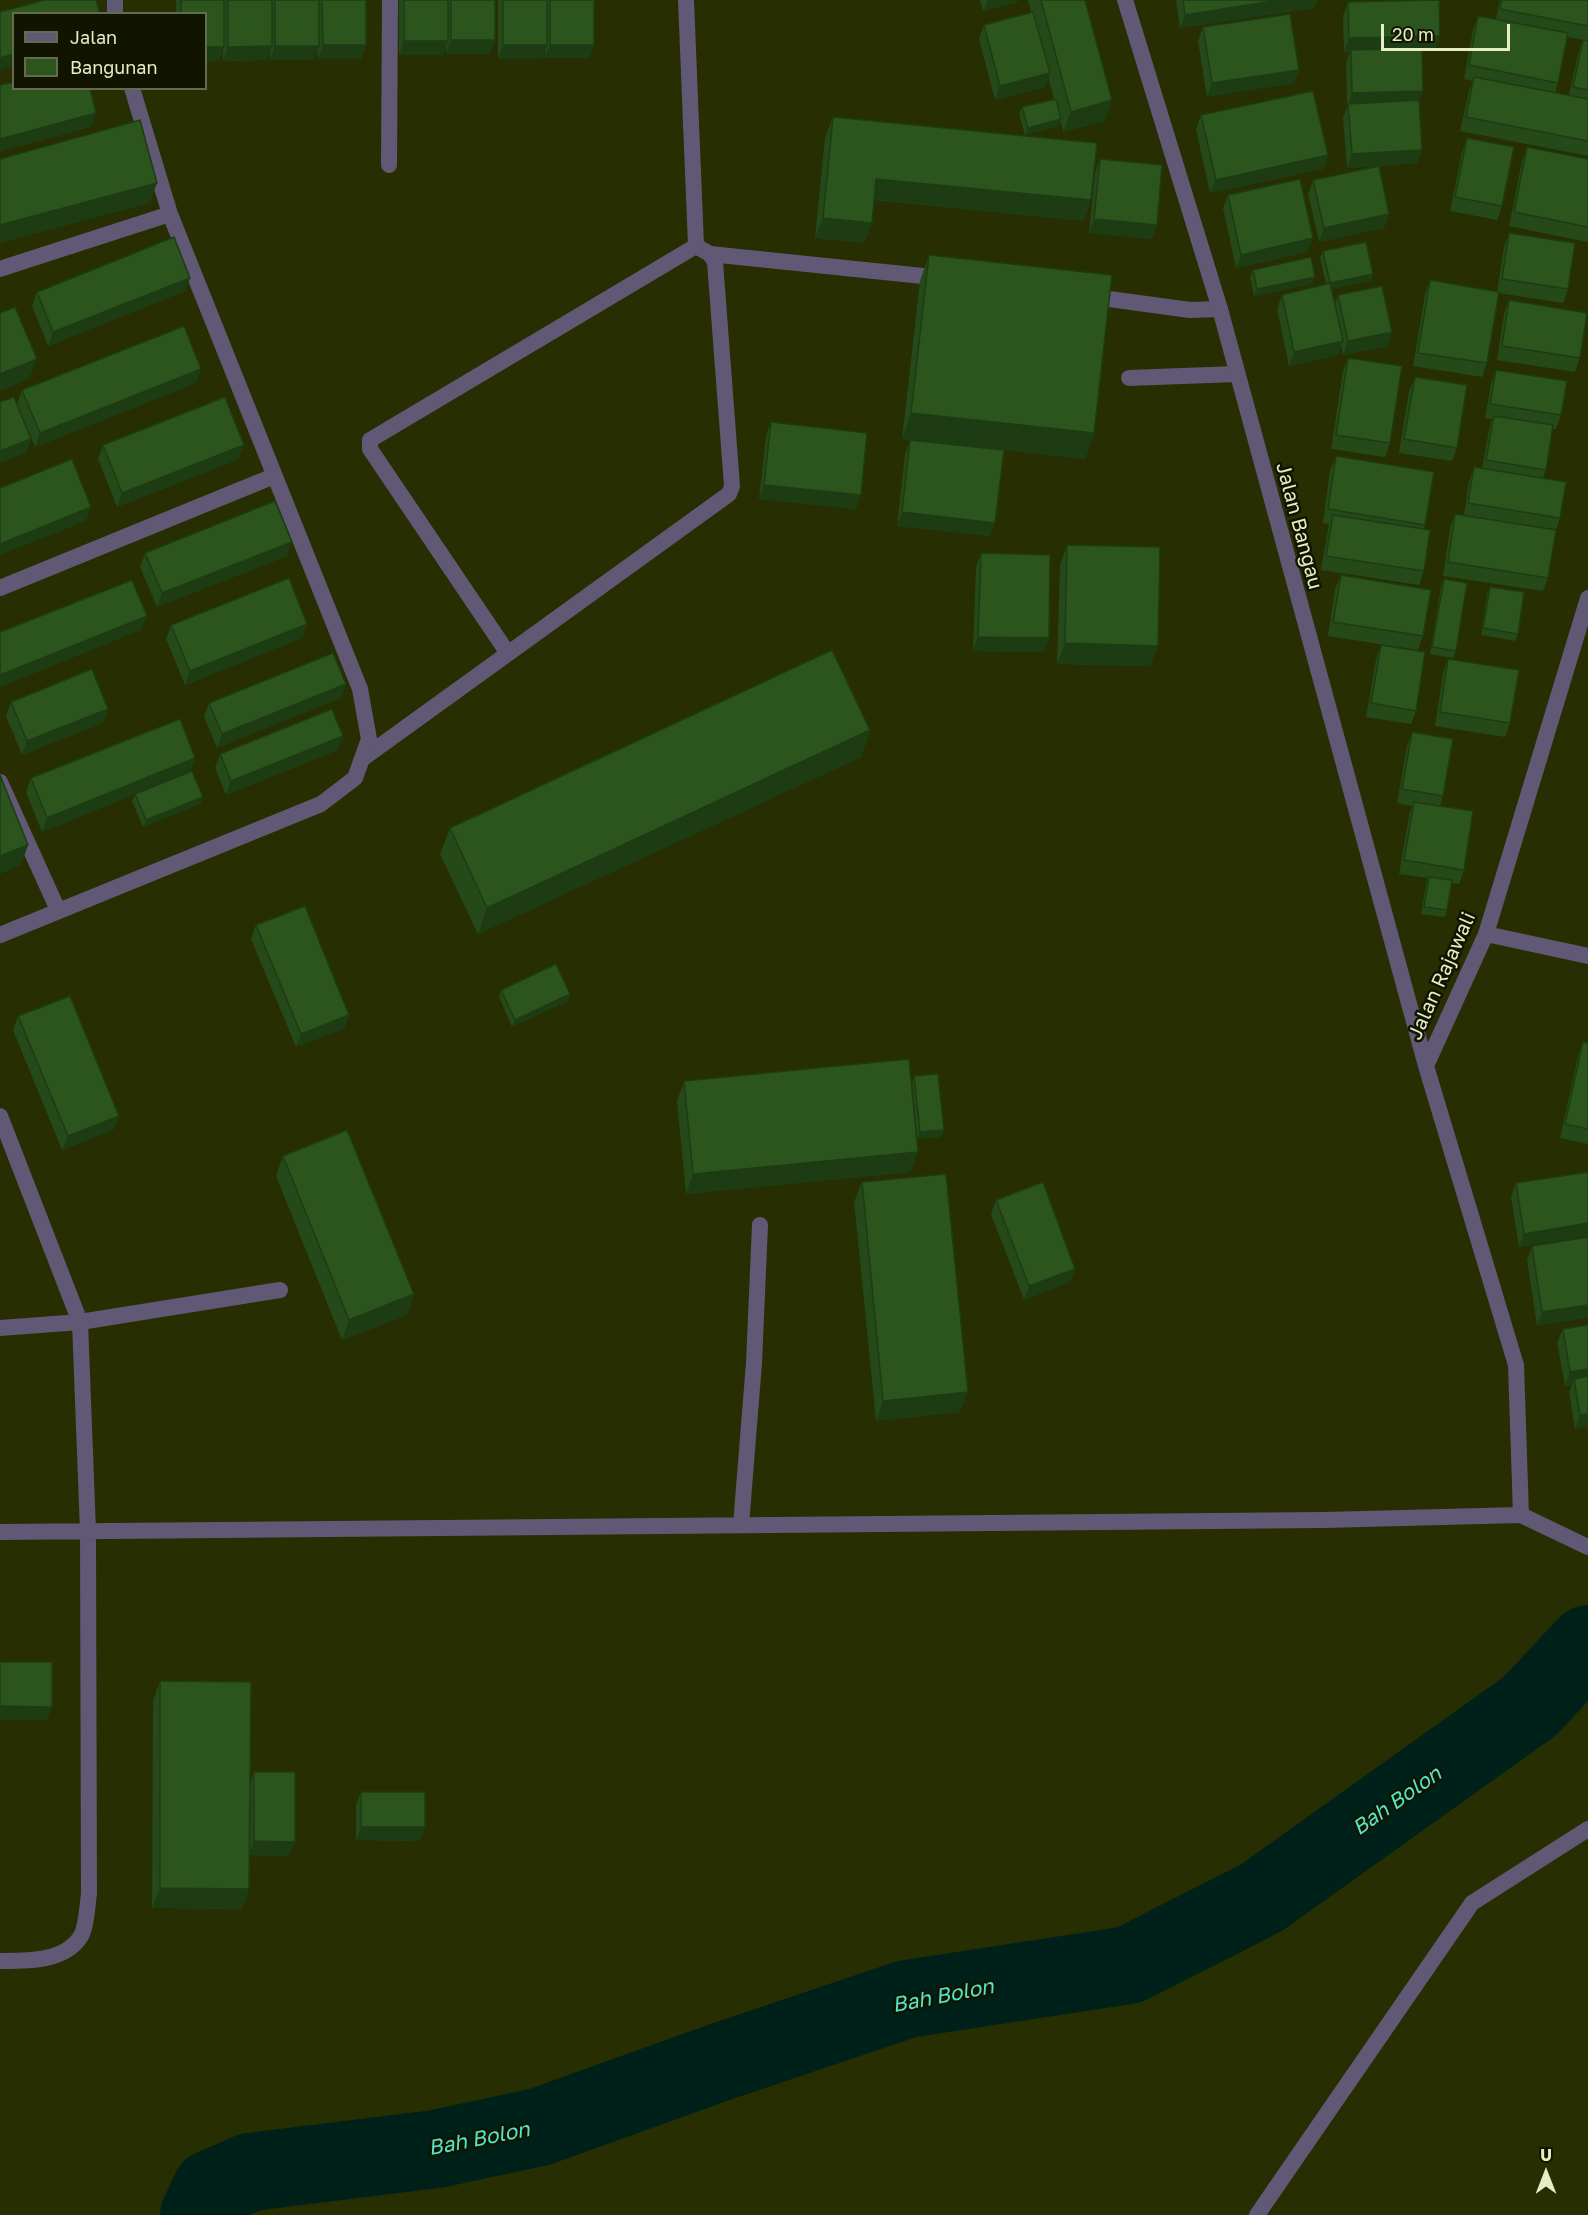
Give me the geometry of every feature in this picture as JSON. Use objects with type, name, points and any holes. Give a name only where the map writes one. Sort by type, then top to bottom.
[{"type":"street","points":[[389,165],[390,0]]},
{"type":"street","points":[[362,759],[507,652],[729,494],[732,486],[728,411],[715,262],[703,250],[686,0]]},
{"type":"street","name":"Jalan Bangau","points":[[1125,0],[1220,309],[1426,1066]]},
{"type":"street","points":[[0,935],[321,804],[355,778],[369,739],[360,689],[170,214],[133,90]]},
{"type":"street","points":[[0,269],[170,214]]},
{"type":"street","points":[[507,652],[370,448],[370,440],[703,250],[954,280]]},
{"type":"street","points":[[1068,294],[1190,310],[1220,309]]},
{"type":"street","points":[[1129,378],[1236,374]]},
{"type":"street","points":[[0,588],[274,476]]},
{"type":"street","name":"Jalan Rajawali","points":[[1521,1515],[1516,1365],[1426,1066],[1486,934],[1588,598]]},
{"type":"street","points":[[0,782],[58,910]]},
{"type":"street","points":[[1486,934],[1588,957]]},
{"type":"street","points":[[0,1116],[80,1322],[88,1531],[89,1894],[82,1935],[64,1953],[27,1961],[0,1961]]},
{"type":"street","points":[[741,1525],[754,1363],[760,1225]]},
{"type":"street","points":[[0,1328],[80,1322],[280,1290]]},
{"type":"street","points":[[0,1532],[1323,1520],[1521,1515],[1586,1546]]},
{"type":"street","points":[[1257,2215],[1472,1903],[1588,1829]]},
{"type":"building","points":[[45,0],[96,0],[99,12],[12,12],[12,55],[0,58],[0,12]]},
{"type":"building","points":[[181,0],[224,0],[224,47],[207,47],[207,12],[181,12]]},
{"type":"building","points":[[228,0],[272,0],[272,46],[228,47]]},
{"type":"building","points":[[275,0],[319,0],[319,46],[275,46]]},
{"type":"building","points":[[322,0],[366,0],[366,45],[323,45]]},
{"type":"building","points":[[404,0],[448,0],[448,41],[404,41]]},
{"type":"building","points":[[451,0],[495,0],[495,40],[451,40]]},
{"type":"building","points":[[503,0],[547,0],[547,45],[503,45]]},
{"type":"building","points":[[550,0],[594,0],[594,45],[550,45]]},
{"type":"building","points":[[1041,0],[1085,0],[1112,100],[1071,112]]},
{"type":"building","points":[[1183,0],[1279,0],[1185,15]]},
{"type":"building","points":[[1439,0],[1440,36],[1349,38],[1348,2]]},
{"type":"building","points":[[1502,0],[1588,0],[1588,26],[1500,9]]},
{"type":"building","points":[[1033,12],[1050,73],[1000,86],[984,25]]},
{"type":"building","points":[[1290,14],[1299,70],[1212,83],[1203,27]]},
{"type":"building","points":[[1478,16],[1568,33],[1558,83],[1469,65]]},
{"type":"building","points":[[1583,40],[1588,41],[1588,90],[1573,87]]},
{"type":"building","points":[[1422,48],[1423,91],[1352,93],[1351,50]]},
{"type":"building","points":[[1474,77],[1588,99],[1588,141],[1466,117]]},
{"type":"building","points":[[12,82],[12,90],[90,90],[96,113],[0,139],[0,85]]},
{"type":"building","points":[[1313,91],[1328,155],[1216,180],[1201,115]]},
{"type":"building","points":[[1056,99],[1061,119],[1028,128],[1022,107]]},
{"type":"building","points":[[1419,100],[1422,150],[1352,154],[1348,104]]},
{"type":"building","points":[[833,117],[1097,143],[1091,200],[876,179],[872,223],[823,218]]},
{"type":"building","points":[[140,120],[157,183],[0,225],[0,159]]},
{"type":"building","points":[[1467,138],[1514,147],[1502,206],[1455,197]]},
{"type":"building","points":[[1527,147],[1588,159],[1588,227],[1514,212]]},
{"type":"building","points":[[1100,159],[1162,165],[1157,225],[1094,219]]},
{"type":"building","points":[[1379,166],[1389,214],[1324,228],[1313,180]]},
{"type":"building","points":[[1300,179],[1313,238],[1241,255],[1228,195]]},
{"type":"building","points":[[1509,233],[1575,243],[1568,289],[1502,279]]},
{"type":"building","points":[[174,237],[190,278],[53,332],[37,292]]},
{"type":"building","points":[[1366,242],[1373,274],[1330,283],[1323,251]]},
{"type":"building","points":[[929,255],[1112,275],[1094,433],[911,413]]},
{"type":"building","points":[[1311,257],[1315,277],[1257,289],[1253,270]]},
{"type":"building","points":[[1430,280],[1499,292],[1487,363],[1418,353]]},
{"type":"building","points":[[1330,283],[1343,341],[1294,352],[1282,295]]},
{"type":"building","points":[[1382,286],[1392,332],[1348,341],[1338,295]]},
{"type":"building","points":[[1509,300],[1587,313],[1580,358],[1502,346]]},
{"type":"building","points":[[15,307],[37,359],[0,374],[0,313]]},
{"type":"building","points":[[184,326],[201,369],[40,433],[22,390]]},
{"type":"building","points":[[1348,358],[1402,366],[1390,443],[1336,435]]},
{"type":"building","points":[[1496,370],[1567,381],[1561,415],[1490,404]]},
{"type":"building","points":[[1415,377],[1467,385],[1457,448],[1404,439]]},
{"type":"building","points":[[14,397],[31,439],[0,451],[0,402]]},
{"type":"building","points":[[225,397],[244,445],[122,493],[103,445]]},
{"type":"building","points":[[1494,416],[1553,425],[1546,470],[1486,460]]},
{"type":"building","points":[[771,422],[867,433],[861,495],[764,485]]},
{"type":"building","points":[[910,440],[1004,450],[995,523],[902,512]]},
{"type":"building","points":[[1336,456],[1434,472],[1425,525],[1328,509]]},
{"type":"building","points":[[72,459],[91,507],[0,544],[0,488]]},
{"type":"building","points":[[1474,467],[1566,482],[1560,518],[1468,503]]},
{"type":"building","points":[[275,501],[292,542],[162,593],[145,553]]},
{"type":"building","points":[[1455,514],[1556,530],[1548,578],[1448,562]]},
{"type":"building","points":[[1333,515],[1430,530],[1424,571],[1326,556]]},
{"type":"building","points":[[1067,545],[1160,547],[1158,646],[1065,643]]},
{"type":"building","points":[[981,553],[1050,555],[1049,638],[978,637]]},
{"type":"building","points":[[1341,575],[1431,590],[1423,636],[1333,622]]},
{"type":"building","points":[[289,578],[307,624],[190,671],[171,625]]},
{"type":"building","points":[[1444,579],[1467,583],[1456,651],[1432,647]]},
{"type":"building","points":[[132,580],[147,616],[0,675],[0,632]]},
{"type":"building","points":[[1490,587],[1524,592],[1518,634],[1483,628]]},
{"type":"building","points":[[1381,645],[1425,652],[1416,711],[1371,703]]},
{"type":"building","points":[[832,650],[870,730],[487,908],[450,828]]},
{"type":"building","points":[[333,653],[346,684],[222,734],[209,703]]},
{"type":"building","points":[[1448,659],[1519,670],[1510,723],[1440,712]]},
{"type":"building","points":[[92,669],[108,709],[27,741],[11,702]]},
{"type":"building","points":[[332,709],[343,736],[231,781],[220,754]]},
{"type":"building","points":[[180,719],[195,758],[47,818],[31,778]]},
{"type":"building","points":[[1412,732],[1453,739],[1443,796],[1402,789]]},
{"type":"building","points":[[192,771],[203,797],[146,820],[135,794]]},
{"type":"building","points":[[0,775],[28,845],[0,856]]},
{"type":"building","points":[[1414,802],[1473,811],[1464,870],[1404,860]]},
{"type":"building","points":[[1429,877],[1452,880],[1447,910],[1424,907]]},
{"type":"building","points":[[305,906],[349,1015],[301,1034],[256,925]]},
{"type":"building","points":[[556,964],[570,994],[515,1020],[501,990]]},
{"type":"building","points":[[70,996],[119,1116],[68,1136],[18,1016]]},
{"type":"building","points":[[1583,1042],[1588,1043],[1588,1129],[1565,1124]]},
{"type":"building","points":[[909,1059],[918,1152],[693,1174],[684,1081]]},
{"type":"building","points":[[938,1074],[944,1130],[920,1132],[914,1076]]},
{"type":"building","points":[[347,1130],[414,1294],[349,1320],[283,1156]]},
{"type":"building","points":[[1588,1172],[1588,1223],[1524,1234],[1516,1183]]},
{"type":"building","points":[[946,1174],[968,1392],[883,1401],[862,1182]]},
{"type":"building","points":[[1043,1182],[1075,1269],[1029,1286],[996,1200]]},
{"type":"building","points":[[1588,1237],[1588,1305],[1542,1312],[1532,1246]]},
{"type":"building","points":[[1588,1325],[1588,1369],[1570,1372],[1563,1329]]},
{"type":"building","points":[[1588,1376],[1588,1414],[1580,1415],[1574,1379]]},
{"type":"building","points":[[0,1662],[52,1662],[52,1707],[0,1706]]},
{"type":"building","points":[[160,1681],[251,1682],[249,1889],[160,1888]]},
{"type":"building","points":[[254,1772],[295,1772],[295,1842],[254,1841]]},
{"type":"building","points":[[361,1792],[425,1792],[425,1827],[361,1827]]},
{"type":"waterway","name":"Bah Bolon","points":[[199,2215],[211,2189],[250,2172],[436,2149],[539,2127],[723,2061],[907,1999],[1129,1965],[1261,1898],[1530,1706],[1588,1644]]}]
